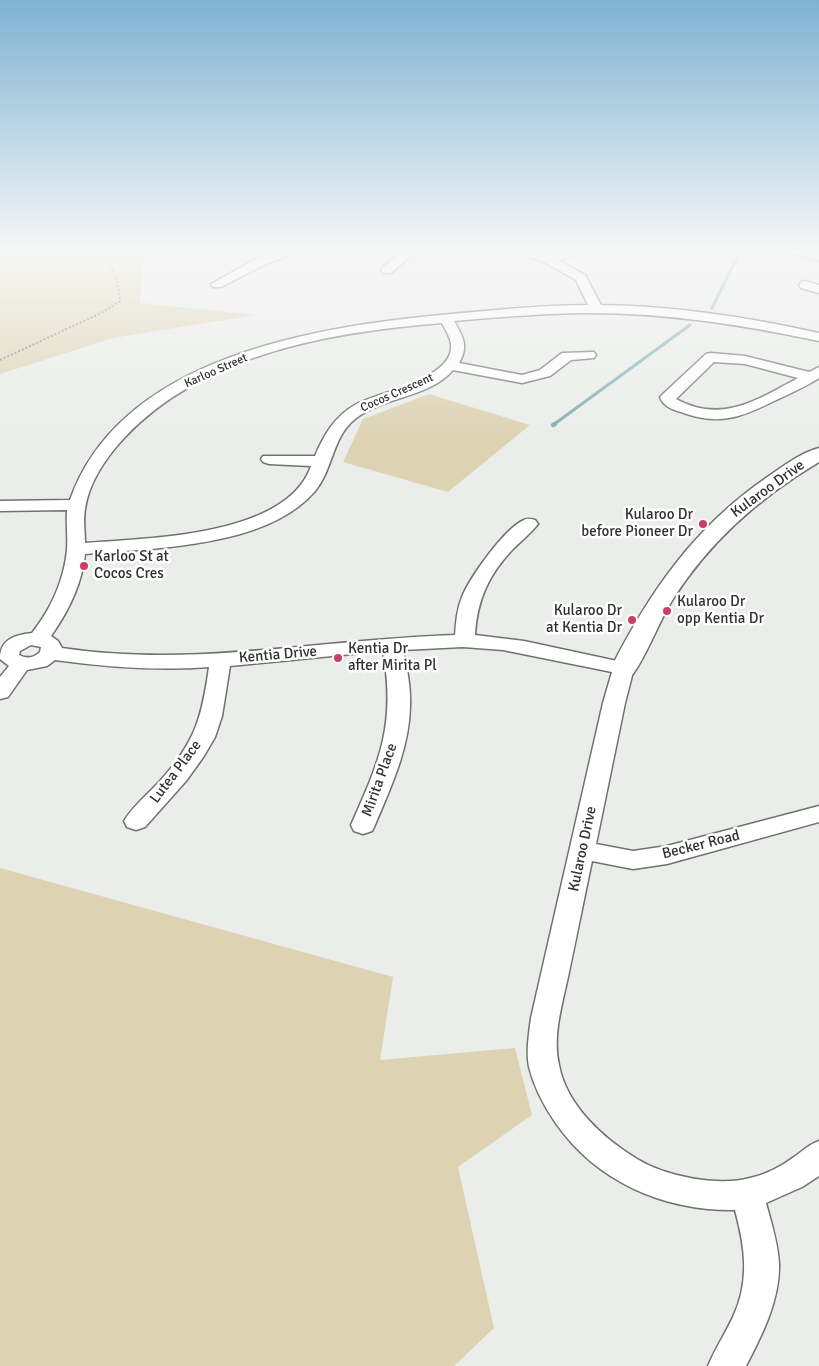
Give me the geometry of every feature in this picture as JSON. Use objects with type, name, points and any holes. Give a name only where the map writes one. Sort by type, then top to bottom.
[{"type":"main road","name":"Kularoo Drive","points":[[624,668],[642,629],[679,570],[698,548],[748,500],[782,475],[819,454]]},
{"type":"street","name":"Karloo Street","points":[[44,646],[49,625],[64,596],[76,549],[77,505],[86,483],[110,444],[146,409],[204,373],[260,351],[303,339],[366,327],[504,313]]},
{"type":"street","name":"Karloo Street","points":[[658,313],[695,315],[778,328],[819,337]]},
{"type":"street","name":"Cocos Crescent","points":[[76,549],[191,538],[242,527],[265,518],[299,497],[313,482],[337,428],[351,414],[433,378],[450,365],[459,349],[458,338],[446,318]]},
{"type":"street","points":[[450,365],[522,379],[545,373],[567,356],[589,354]]},
{"type":"street","points":[[711,357],[745,360],[814,374],[802,382],[737,413],[716,415],[694,411],[674,404],[669,401],[668,397],[711,357]]},
{"type":"street","points":[[269,459],[321,461]]},
{"type":"street","points":[[0,506],[77,505]]},
{"type":"street","points":[[465,641],[470,600],[483,575],[497,553],[529,524]]},
{"type":"street","name":"Kentia Drive","points":[[44,646],[110,661],[220,660],[465,641],[528,648],[624,668]]},
{"type":"street","points":[[0,692],[11,652],[39,662],[44,646]]},
{"type":"street","name":"Mirita Place","points":[[364,825],[390,762],[397,734],[399,688],[392,646]]},
{"type":"street","name":"Lutea Place","points":[[136,821],[174,779],[197,748],[208,726],[214,705],[220,660]]},
{"type":"street","name":"Kularoo Drive","points":[[624,668],[614,703],[545,1018],[542,1044],[544,1067],[550,1085],[565,1113],[586,1137],[613,1161],[652,1183],[678,1190],[709,1194],[747,1194]]},
{"type":"street","name":"Becker Road","points":[[582,850],[633,860],[645,859],[667,855],[819,814]]},
{"type":"street","points":[[726,1366],[746,1327],[759,1293],[762,1264],[759,1238],[747,1194],[804,1170],[819,1155]]},
{"type":"path","points":[[0,360],[34,346],[73,325],[104,313]]},
{"type":"shaded area","points":[[0,313],[233,313],[255,315],[113,338],[0,374]]},
{"type":"shaded area","points":[[429,394],[530,425],[448,492],[343,462],[363,419]]},
{"type":"shaded area","points":[[0,868],[393,977],[380,1060],[515,1048],[532,1115],[458,1167],[494,1328],[454,1366],[0,1366]]},
{"type":"waterway","points":[[555,424],[553,425],[690,325]]},
{"type":"place","name":"Kularoo Dr before Pioneer Dr","points":[[703,524]]},
{"type":"place","name":"Karloo St at Cocos Cres","points":[[84,566]]},
{"type":"place","name":"Kularoo Dr opp Kentia Dr","points":[[667,611]]},
{"type":"place","name":"Kularoo Dr at Kentia Dr","points":[[632,620]]},
{"type":"place","name":"Kentia Dr after Mirita Pl","points":[[338,658]]}]
